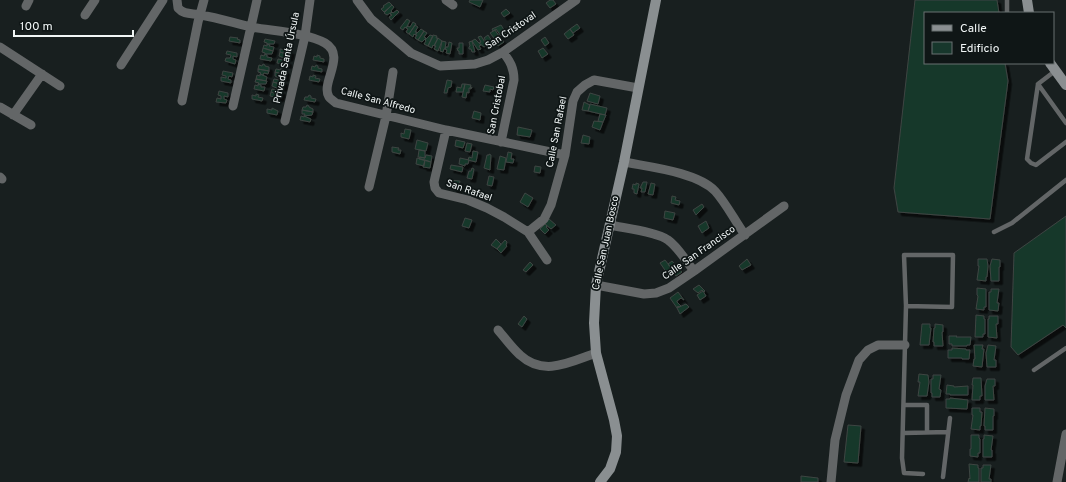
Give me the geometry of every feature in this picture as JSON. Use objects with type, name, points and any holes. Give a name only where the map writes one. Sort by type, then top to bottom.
[{"type":"street","points":[[85,15],[95,0]]},
{"type":"street","points":[[121,65],[163,0]]},
{"type":"street","name":"Calle San Alfredo","points":[[177,0],[178,8],[180,11],[185,13],[200,14],[251,27],[305,36],[326,43],[332,50],[334,59],[327,90],[329,97],[336,103],[446,130],[565,155]]},
{"type":"street","points":[[182,101],[204,0]]},
{"type":"street","points":[[233,106],[257,0]]},
{"type":"street","name":"Privada Santa Úrsula","points":[[285,121],[305,36],[310,0]]},
{"type":"street","name":"San Cristoval","points":[[357,0],[371,19],[411,53],[440,66],[475,64],[488,60],[503,52],[576,0]]},
{"type":"street","name":"Calle San Juan Bosco","points":[[600,482],[610,469],[616,452],[617,436],[596,353],[594,323],[596,285],[624,162],[656,0]]},
{"type":"street","points":[[1027,0],[1029,12]]},
{"type":"street","points":[[0,47],[60,86]]},
{"type":"street","name":"San Cristobal","points":[[501,142],[514,80],[514,72],[510,61],[503,52]]},
{"type":"street","points":[[1053,67],[1066,86]]},
{"type":"street","points":[[369,186],[386,116],[393,72]]},
{"type":"street","points":[[13,115],[42,74]]},
{"type":"street","name":"Calle San Rafael","points":[[528,232],[544,219],[553,198],[565,155],[573,101],[577,92],[594,80],[638,88]]},
{"type":"street","points":[[0,107],[31,125]]},
{"type":"street","name":"San Rafael","points":[[446,130],[434,182],[435,188],[439,193],[468,200],[504,217],[528,232]]},
{"type":"street","points":[[624,162],[686,175],[704,182],[715,191],[745,235]]},
{"type":"street","name":"Calle San Francisco","points":[[596,285],[644,294],[656,293],[669,288],[784,206]]},
{"type":"street","points":[[610,225],[666,238],[673,244],[694,271]]},
{"type":"street","points":[[528,232],[547,260]]},
{"type":"street","points":[[498,330],[520,356],[534,365],[548,367],[563,365],[596,353]]},
{"type":"street","points":[[831,482],[835,440],[846,395],[859,360],[868,350],[878,345],[905,345]]},
{"type":"street","points":[[1057,482],[1066,434]]},
{"type":"lane","points":[[1007,0],[1007,12]]},
{"type":"lane","points":[[1053,67],[1038,84],[1027,159],[1031,163],[1036,164],[1066,142]]},
{"type":"lane","points":[[1038,84],[1066,122]]},
{"type":"lane","points":[[994,232],[1012,222],[1066,180]]},
{"type":"lane","points":[[906,306],[952,307],[953,255],[904,255],[906,306],[904,433],[902,447],[904,473],[923,474]]},
{"type":"lane","points":[[1034,370],[1066,348]]},
{"type":"lane","points":[[904,405],[927,405],[927,432]]},
{"type":"lane","points":[[943,476],[950,418]]},
{"type":"lane","points":[[904,433],[948,432]]},
{"type":"building","points":[[470,0],[483,0],[480,7],[469,2]]},
{"type":"building","points":[[553,0],[556,4],[550,8],[546,3]]},
{"type":"building","points":[[915,0],[997,0],[999,12],[924,12],[924,64],[1005,64],[1008,81],[990,219],[898,212],[894,188]]},
{"type":"building","points":[[389,2],[392,5],[384,12],[381,9]]},
{"type":"building","points":[[392,5],[394,7],[391,11],[392,12],[387,15],[384,13]]},
{"type":"building","points":[[506,9],[510,13],[504,17],[501,13]]},
{"type":"building","points":[[397,10],[399,12],[391,20],[389,17],[392,15],[390,14]]},
{"type":"building","points":[[407,19],[410,21],[403,30],[400,28]]},
{"type":"building","points":[[413,22],[416,24],[409,34],[406,32],[408,29],[406,28],[408,26],[410,27]]},
{"type":"building","points":[[577,24],[580,28],[573,33],[570,29]]},
{"type":"building","points":[[415,25],[418,27],[415,32],[417,32],[413,37],[409,34]]},
{"type":"building","points":[[501,25],[506,33],[501,36],[496,29],[493,31],[492,29]]},
{"type":"building","points":[[421,29],[424,31],[418,40],[415,38],[417,35],[415,35]]},
{"type":"building","points":[[570,29],[574,35],[568,39],[564,34]]},
{"type":"building","points":[[495,30],[499,36],[493,40],[494,38],[490,33]]},
{"type":"building","points":[[424,31],[427,33],[424,37],[426,38],[422,42],[418,40]]},
{"type":"building","points":[[430,35],[433,36],[428,46],[424,44],[426,41],[425,40]]},
{"type":"building","points":[[433,35],[437,36],[436,38],[438,38],[432,48],[428,46]]},
{"type":"building","points":[[488,35],[492,41],[488,44],[484,38]]},
{"type":"building","points":[[481,36],[487,45],[484,47],[479,43],[481,42],[478,37]]},
{"type":"building","points":[[499,36],[504,42],[498,46],[493,40]]},
{"type":"building","points":[[230,37],[238,38],[237,39],[240,40],[240,43],[229,41]]},
{"type":"building","points":[[545,37],[549,43],[545,46],[541,40]]},
{"type":"building","points":[[438,38],[442,41],[438,51],[434,49],[436,46],[434,46]]},
{"type":"building","points":[[265,39],[275,41],[274,44],[267,44],[264,42]]},
{"type":"building","points":[[475,39],[481,45],[479,46],[481,49],[478,50],[472,41]]},
{"type":"building","points":[[442,41],[446,42],[443,52],[440,51]]},
{"type":"building","points":[[472,41],[475,52],[472,52],[471,49],[469,49],[469,42]]},
{"type":"building","points":[[449,42],[452,43],[450,54],[446,53],[447,50],[445,49],[448,47]]},
{"type":"building","points":[[459,43],[463,43],[463,54],[459,54],[457,48],[459,48]]},
{"type":"building","points":[[267,44],[274,47],[273,51],[263,48],[264,45],[267,46]]},
{"type":"building","points":[[263,48],[273,51],[272,54],[265,54],[262,52]]},
{"type":"building","points":[[543,48],[548,54],[542,58],[538,51]]},
{"type":"building","points":[[280,49],[288,49],[288,51],[291,51],[290,55],[280,52]]},
{"type":"building","points":[[227,51],[237,53],[237,57],[233,56],[233,59],[236,60],[235,64],[225,61],[226,58],[230,58],[231,55],[226,54]]},
{"type":"building","points":[[280,52],[290,55],[289,58],[286,57],[286,59],[279,56]]},
{"type":"building","points":[[265,54],[267,57],[272,58],[271,61],[260,59],[261,55],[264,56]]},
{"type":"building","points":[[317,55],[324,59],[324,62],[313,60],[314,56],[317,57]]},
{"type":"building","points":[[284,58],[286,59],[285,61],[288,61],[288,65],[277,63],[278,59],[283,60]]},
{"type":"building","points":[[263,64],[269,67],[269,71],[258,69],[259,65],[262,66]]},
{"type":"building","points":[[316,65],[318,68],[322,69],[322,72],[311,70],[312,66],[315,67]]},
{"type":"building","points":[[281,68],[286,71],[285,75],[275,72],[276,69],[281,70]]},
{"type":"building","points":[[258,69],[269,71],[268,74],[260,74],[261,73],[258,72]]},
{"type":"building","points":[[223,71],[233,73],[232,77],[229,76],[228,79],[231,80],[231,83],[221,81],[221,77],[226,78],[226,76],[222,75]]},
{"type":"building","points":[[275,72],[285,75],[285,78],[282,77],[281,79],[275,76]]},
{"type":"building","points":[[260,74],[267,77],[266,81],[256,79],[257,75],[260,76]]},
{"type":"building","points":[[313,75],[316,76],[315,78],[320,79],[319,82],[309,80],[310,76],[313,77]]},
{"type":"building","points":[[279,78],[281,81],[284,81],[284,85],[273,82],[274,79],[279,80]]},
{"type":"building","points":[[256,79],[267,81],[266,84],[258,84],[259,83],[255,82]]},
{"type":"building","points":[[447,80],[452,81],[451,87],[448,88],[447,93],[444,93]]},
{"type":"building","points":[[273,82],[284,85],[283,88],[280,87],[279,89],[272,86]]},
{"type":"building","points":[[258,84],[261,85],[261,87],[265,87],[264,91],[254,89],[255,85],[258,86]]},
{"type":"building","points":[[462,84],[465,84],[463,92],[456,92],[457,87],[461,88]]},
{"type":"building","points":[[465,84],[471,85],[470,88],[472,87],[471,89],[469,88],[469,93],[467,92],[466,98],[462,97]]},
{"type":"building","points":[[485,85],[494,87],[493,90],[490,89],[490,92],[483,91]]},
{"type":"building","points":[[277,88],[279,91],[282,91],[281,95],[271,92],[272,89],[276,90]]},
{"type":"building","points":[[219,91],[228,93],[228,97],[224,96],[224,99],[227,100],[226,103],[216,102],[217,98],[221,99],[221,96],[218,95]]},
{"type":"building","points":[[271,92],[281,95],[280,98],[274,99],[275,97],[270,96]]},
{"type":"building","points":[[590,93],[600,96],[598,104],[587,101]]},
{"type":"building","points":[[256,94],[259,95],[258,97],[263,98],[262,101],[252,99],[252,95],[256,96]]},
{"type":"building","points":[[309,95],[311,98],[316,99],[315,102],[304,100],[305,97],[308,97]]},
{"type":"building","points":[[584,102],[590,105],[588,111],[582,110]]},
{"type":"building","points":[[590,104],[607,108],[605,115],[588,111]]},
{"type":"building","points":[[307,105],[313,109],[313,112],[302,110],[303,107],[306,107]]},
{"type":"building","points":[[272,108],[278,111],[277,115],[267,113],[267,109],[272,110]]},
{"type":"building","points":[[302,110],[313,112],[312,115],[304,116],[305,114],[302,114]]},
{"type":"building","points":[[474,111],[481,113],[480,120],[472,118]]},
{"type":"building","points":[[600,114],[606,115],[603,122],[598,121]]},
{"type":"building","points":[[301,116],[311,119],[310,122],[300,120]]},
{"type":"building","points":[[594,121],[603,122],[600,130],[592,127]]},
{"type":"building","points":[[518,127],[532,130],[530,137],[517,135]]},
{"type":"building","points":[[405,129],[411,130],[409,139],[401,137],[401,133],[404,134]]},
{"type":"building","points":[[583,135],[590,137],[589,144],[581,143]]},
{"type":"building","points":[[417,140],[428,143],[426,151],[415,149]]},
{"type":"building","points":[[456,140],[465,142],[463,148],[455,146]]},
{"type":"building","points":[[467,143],[472,144],[470,152],[465,151]]},
{"type":"building","points":[[392,147],[399,148],[398,150],[401,150],[400,154],[392,152]]},
{"type":"building","points":[[419,150],[425,151],[425,158],[418,157]]},
{"type":"building","points":[[473,151],[478,152],[476,162],[468,160],[469,157],[472,158]]},
{"type":"building","points":[[508,152],[512,153],[511,159],[514,159],[513,163],[506,162]]},
{"type":"building","points":[[426,155],[432,156],[431,162],[419,159],[420,157],[425,158]]},
{"type":"building","points":[[487,155],[491,155],[490,170],[484,168]]},
{"type":"building","points":[[500,156],[506,158],[504,170],[497,169]]},
{"type":"building","points":[[417,158],[425,160],[424,166],[416,164]]},
{"type":"building","points":[[460,158],[469,160],[468,164],[465,164],[465,166],[459,164]]},
{"type":"building","points":[[425,160],[431,162],[430,168],[423,167]]},
{"type":"building","points":[[451,165],[463,167],[462,172],[450,169]]},
{"type":"building","points":[[535,166],[541,167],[540,173],[534,172]]},
{"type":"building","points":[[472,168],[474,169],[472,179],[467,178],[469,171],[471,171]]},
{"type":"building","points":[[489,176],[494,177],[492,186],[487,185]]},
{"type":"building","points":[[448,180],[460,181],[458,190],[447,184]]},
{"type":"building","points":[[643,182],[647,182],[645,192],[641,192],[642,188],[640,188]]},
{"type":"building","points":[[636,183],[639,184],[637,194],[634,193],[634,189],[632,189],[633,184],[636,185]]},
{"type":"building","points":[[651,183],[655,184],[653,195],[648,194]]},
{"type":"building","points":[[525,193],[533,198],[528,207],[520,202]]},
{"type":"building","points":[[672,196],[676,197],[675,200],[680,201],[679,205],[671,203]]},
{"type":"building","points":[[702,204],[704,207],[696,215],[693,210]]},
{"type":"building","points":[[665,211],[675,213],[673,220],[664,218]]},
{"type":"building","points":[[1066,216],[1066,328],[1063,325],[1018,355],[1011,347],[1014,253]]},
{"type":"building","points":[[465,218],[472,220],[469,228],[462,226]]},
{"type":"building","points":[[549,219],[556,225],[551,229],[545,224]]},
{"type":"building","points":[[706,221],[709,228],[702,233],[698,226]]},
{"type":"building","points":[[545,224],[549,230],[545,234],[540,229]]},
{"type":"building","points":[[496,239],[501,244],[497,249],[491,245]]},
{"type":"building","points":[[505,240],[507,242],[507,246],[501,253],[497,249]]},
{"type":"building","points":[[747,259],[751,265],[742,270],[739,266]]},
{"type":"building","points":[[978,259],[987,259],[988,266],[986,281],[977,280],[979,266]]},
{"type":"building","points":[[992,259],[1000,260],[999,281],[991,281],[990,266]]},
{"type":"building","points":[[665,260],[672,269],[667,273],[660,263]]},
{"type":"building","points":[[672,261],[682,272],[676,276],[668,264]]},
{"type":"building","points":[[530,262],[533,265],[526,272],[523,270]]},
{"type":"building","points":[[699,285],[705,291],[704,292],[702,290],[698,293],[693,289]]},
{"type":"building","points":[[977,288],[986,289],[986,307],[984,307],[984,310],[976,309],[978,296]]},
{"type":"building","points":[[991,289],[999,289],[997,303],[999,303],[998,311],[989,310],[989,292],[991,292]]},
{"type":"building","points":[[703,291],[706,296],[700,300],[697,295]]},
{"type":"building","points":[[678,292],[684,300],[681,298],[677,301],[681,306],[678,306],[677,308],[670,298]]},
{"type":"building","points":[[686,304],[689,307],[680,314],[677,308]]},
{"type":"building","points":[[976,315],[984,316],[985,319],[985,334],[983,334],[983,337],[975,337]]},
{"type":"building","points":[[524,316],[527,319],[522,327],[518,324]]},
{"type":"building","points":[[989,316],[998,316],[998,324],[996,324],[997,338],[988,337]]},
{"type":"building","points":[[922,324],[930,324],[929,345],[920,345]]},
{"type":"building","points":[[935,324],[943,325],[943,346],[934,346]]},
{"type":"building","points":[[949,336],[971,337],[970,345],[952,346],[952,344],[949,344]]},
{"type":"building","points":[[974,345],[983,345],[982,367],[973,366],[975,359]]},
{"type":"building","points":[[988,345],[996,346],[994,360],[996,360],[996,367],[987,367],[986,353]]},
{"type":"building","points":[[952,348],[970,350],[969,359],[948,358],[948,350],[952,350]]},
{"type":"building","points":[[919,374],[928,375],[929,382],[927,396],[918,396],[920,382],[918,382]]},
{"type":"building","points":[[933,375],[941,375],[939,389],[941,390],[940,397],[932,397],[931,379],[933,379]]},
{"type":"building","points":[[973,378],[981,378],[982,396],[980,396],[980,400],[972,400]]},
{"type":"building","points":[[987,379],[995,379],[995,386],[993,386],[994,400],[985,400],[985,386]]},
{"type":"building","points":[[947,385],[954,387],[968,386],[968,395],[946,394]]},
{"type":"building","points":[[946,399],[968,400],[967,409],[946,408]]},
{"type":"building","points":[[972,408],[980,408],[980,412],[982,412],[980,430],[971,429],[973,415]]},
{"type":"building","points":[[985,408],[994,409],[993,430],[985,430]]},
{"type":"building","points":[[848,425],[861,426],[858,463],[844,462]]},
{"type":"building","points":[[971,435],[979,435],[980,453],[978,453],[978,457],[970,456]]},
{"type":"building","points":[[984,435],[993,436],[991,450],[992,457],[983,457]]},
{"type":"building","points":[[969,464],[978,465],[979,482],[968,482],[969,478],[970,479]]},
{"type":"building","points":[[983,465],[991,465],[989,479],[991,479],[991,482],[981,482],[981,468],[983,468]]},
{"type":"building","points":[[801,476],[818,478],[818,482],[801,482]]}]
